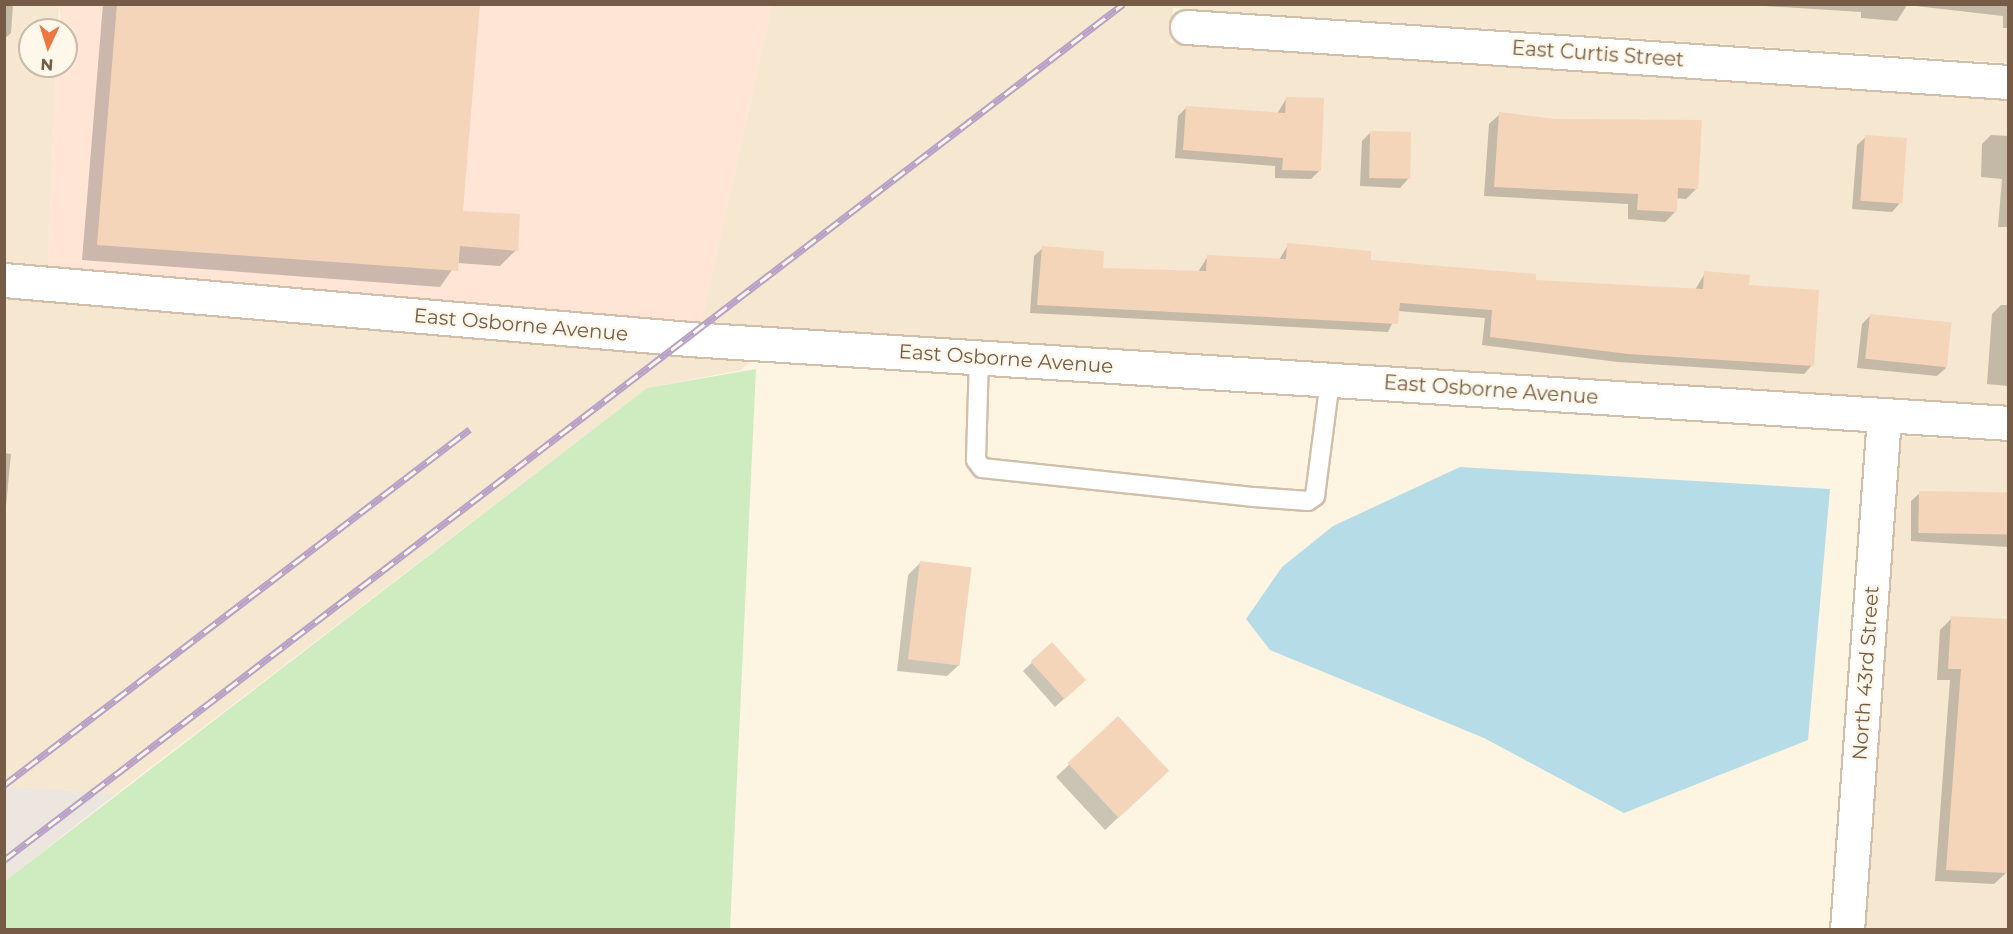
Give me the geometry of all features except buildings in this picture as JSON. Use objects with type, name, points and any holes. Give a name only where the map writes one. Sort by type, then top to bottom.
[{"type":"street","name":"East Curtis Street","points":[[1187,27],[2008,82]]},
{"type":"street","name":"East Osborne Avenue","points":[[4,280],[689,339],[2008,423]]},
{"type":"street","name":"North 43rd Street","points":[[1847,930],[1884,416]]},
{"type":"lane","points":[[979,357],[976,460],[982,468],[1254,498],[1308,501],[1315,496],[1330,380]]},
{"type":"shaded area","points":[[4,5],[59,5],[58,18],[18,18],[18,78],[56,78],[48,266],[5,262]]},
{"type":"shaded area","points":[[59,5],[772,5],[701,322],[48,266],[56,78],[78,78],[78,18],[60,18]]},
{"type":"shaded area","points":[[772,5],[2008,5],[2008,63],[1173,8],[1170,43],[2008,100],[2008,406],[701,322]]},
{"type":"shaded area","points":[[4,298],[751,361],[741,370],[647,388],[116,794],[5,786]]},
{"type":"shaded area","points":[[1899,436],[2008,442],[2008,929],[1863,930]]},
{"type":"shaded area","points":[[5,786],[116,794],[5,881]]},
{"type":"green space","points":[[756,369],[730,929],[5,929],[5,881],[647,388]]},
{"type":"water","points":[[1460,467],[1830,489],[1808,740],[1624,813],[1484,738],[1270,650],[1246,619],[1282,567],[1333,526]]},
{"type":"railway","points":[[4,860],[1123,4]]},
{"type":"railway","points":[[4,785],[470,429]]}]
